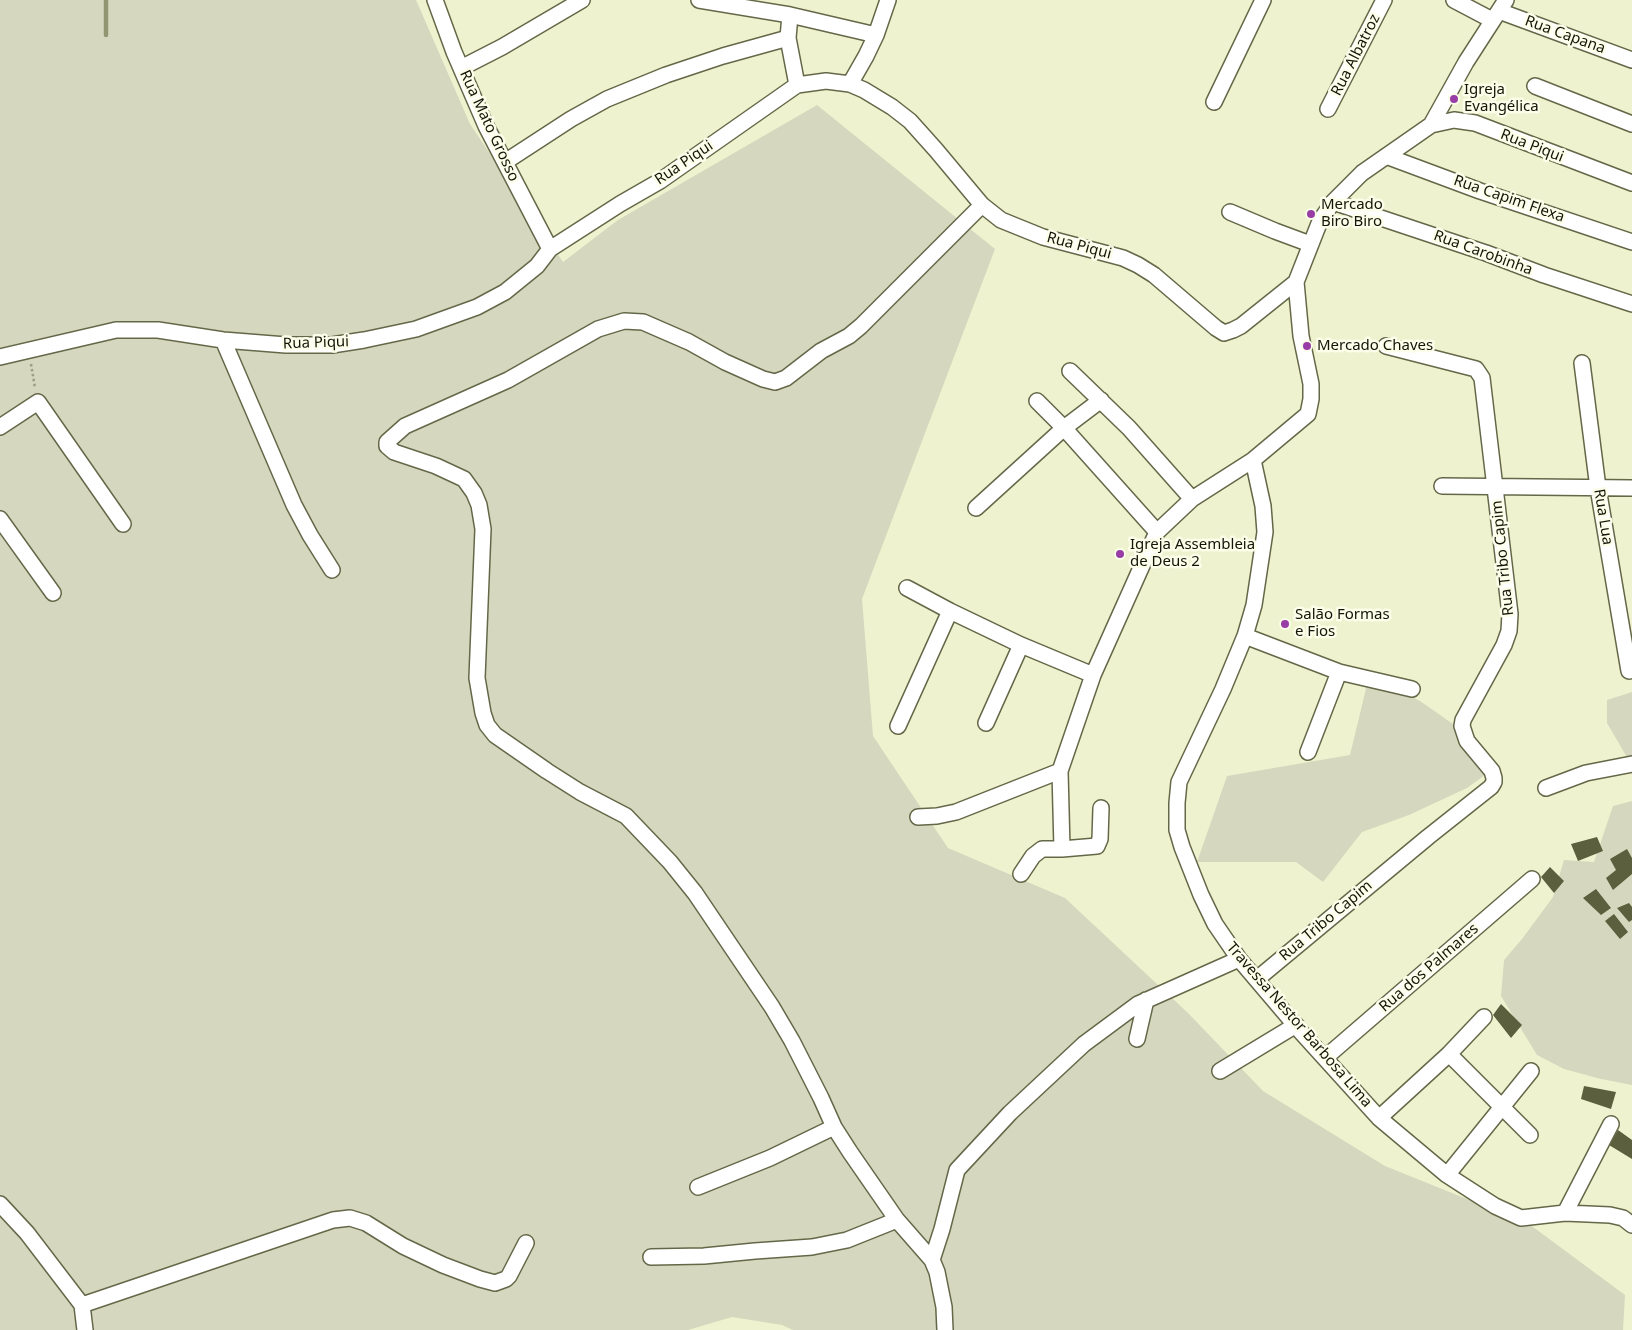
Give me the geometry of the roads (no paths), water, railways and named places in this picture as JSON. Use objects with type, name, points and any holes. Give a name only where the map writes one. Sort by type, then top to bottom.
[{"type":"street","name":"Rua Mato Grosso","points":[[435,0],[486,126],[550,249]]},
{"type":"street","points":[[461,68],[496,51],[582,0]]},
{"type":"street","points":[[699,0],[790,15],[876,35]]},
{"type":"street","points":[[850,84],[876,35],[888,0]]},
{"type":"street","points":[[1214,102],[1263,0]]},
{"type":"street","name":"Rua Albatroz","points":[[1328,110],[1384,0]]},
{"type":"street","name":"Rua Capana","points":[[1454,0],[1499,10],[1632,60]]},
{"type":"street","points":[[1062,850],[1060,771],[1093,675],[1157,532],[1192,500],[1253,460],[1308,414],[1311,399],[1310,384],[1301,336],[1296,282],[1320,221],[1333,202],[1362,174],[1431,125],[1466,62],[1499,10]]},
{"type":"street","points":[[790,15],[788,38],[797,84]]},
{"type":"street","points":[[505,162],[571,118],[615,96],[666,75],[723,56],[788,38]]},
{"type":"street","name":"Rua Piqui","points":[[0,357],[116,330],[158,330],[223,340],[286,345],[332,345],[416,329],[477,308],[505,292],[537,266],[550,249],[660,181],[797,84],[826,81],[850,84],[864,90],[892,107],[910,121],[982,205],[1002,220],[1043,237],[1123,258],[1138,265],[1154,275],[1224,333],[1241,326],[1296,282]]},
{"type":"street","points":[[1535,86],[1632,124]]},
{"type":"street","name":"Rua Piqui","points":[[1431,125],[1454,120],[1475,123],[1632,183]]},
{"type":"street","name":"Rua Capim Flexa","points":[[1386,156],[1480,191],[1632,242]]},
{"type":"street","name":"Rua Carobinha","points":[[1333,202],[1632,304]]},
{"type":"street","points":[[945,1330],[944,1307],[937,1272],[932,1260],[897,1220],[871,1185],[834,1127],[822,1098],[772,1007],[695,893],[670,862],[626,816],[580,792],[496,735],[487,725],[477,678],[483,529],[479,505],[474,493],[464,479],[436,466],[403,456],[386,446],[387,442],[405,426],[508,380],[598,329],[624,321],[643,322],[689,342],[725,362],[763,379],[775,382],[786,378],[821,351],[849,336],[862,326],[982,205]]},
{"type":"street","points":[[1230,212],[1310,244]]},
{"type":"street","points":[[223,340],[294,505],[332,570]]},
{"type":"street","name":"Rua Tribo Capim","points":[[1257,979],[1428,836],[1491,787],[1494,782],[1492,772],[1467,741],[1462,726],[1462,720],[1504,645],[1509,631],[1510,614],[1485,392],[1480,373],[1476,369],[1386,346]]},
{"type":"street","name":"Rua Lua","points":[[1582,363],[1598,488],[1628,671]]},
{"type":"street","points":[[1070,370],[1149,449],[1192,500]]},
{"type":"street","points":[[976,508],[1064,428],[1101,400]]},
{"type":"street","points":[[1037,401],[1064,428],[1157,532]]},
{"type":"street","points":[[0,427],[38,402],[123,524]]},
{"type":"street","name":"Travessa Nestor Barbosa Lima","points":[[1253,460],[1263,506],[1265,532],[1254,605],[1245,636],[1223,690],[1179,782],[1177,830],[1201,895],[1216,924],[1239,959],[1296,1025],[1380,1118],[1447,1175],[1495,1206],[1521,1218],[1565,1213],[1620,1216],[1632,1225]]},
{"type":"street","points":[[1442,486],[1632,488]]},
{"type":"street","points":[[0,519],[53,593]]},
{"type":"street","points":[[907,588],[1021,645],[1093,675]]},
{"type":"street","points":[[898,726],[950,611]]},
{"type":"street","points":[[1245,636],[1339,672],[1412,689]]},
{"type":"street","points":[[986,724],[1021,645]]},
{"type":"street","points":[[1308,752],[1339,672]]},
{"type":"street","points":[[1546,788],[1586,774],[1632,764]]},
{"type":"street","points":[[918,817],[956,812],[1060,771]]},
{"type":"street","points":[[1021,874],[1038,851],[1042,849],[1062,850],[1098,845],[1101,808]]},
{"type":"street","name":"Rua dos Palmares","points":[[1326,1057],[1532,879]]},
{"type":"street","points":[[932,1260],[957,1170],[1010,1113],[1084,1044],[1146,1000],[1239,959]]},
{"type":"street","points":[[1137,1039],[1146,1000]]},
{"type":"street","points":[[1380,1118],[1449,1054],[1484,1017]]},
{"type":"street","points":[[1220,1071],[1296,1025]]},
{"type":"street","points":[[1449,1054],[1530,1135]]},
{"type":"street","points":[[1447,1175],[1531,1071]]},
{"type":"street","points":[[1565,1213],[1611,1124]]},
{"type":"street","points":[[698,1187],[770,1158],[834,1127]]},
{"type":"street","points":[[0,1204],[32,1239],[82,1304],[85,1330]]},
{"type":"street","points":[[82,1304],[333,1220],[350,1218],[366,1223],[403,1246],[442,1265],[495,1282],[506,1279],[509,1276],[526,1243]]},
{"type":"street","points":[[651,1257],[704,1256],[812,1248],[847,1240],[897,1220]]},
{"type":"waterway","points":[[106,0],[106,35]]},
{"type":"place","name":"Igreja Evangélica","points":[[1454,99]]},
{"type":"place","name":"Mercado Biro Biro","points":[[1311,214]]},
{"type":"place","name":"Mercado Chaves","points":[[1307,346]]},
{"type":"place","name":"Igreja Assembleia de Deus 2","points":[[1120,554]]},
{"type":"place","name":"Salão Formas e Fios","points":[[1285,624]]}]
